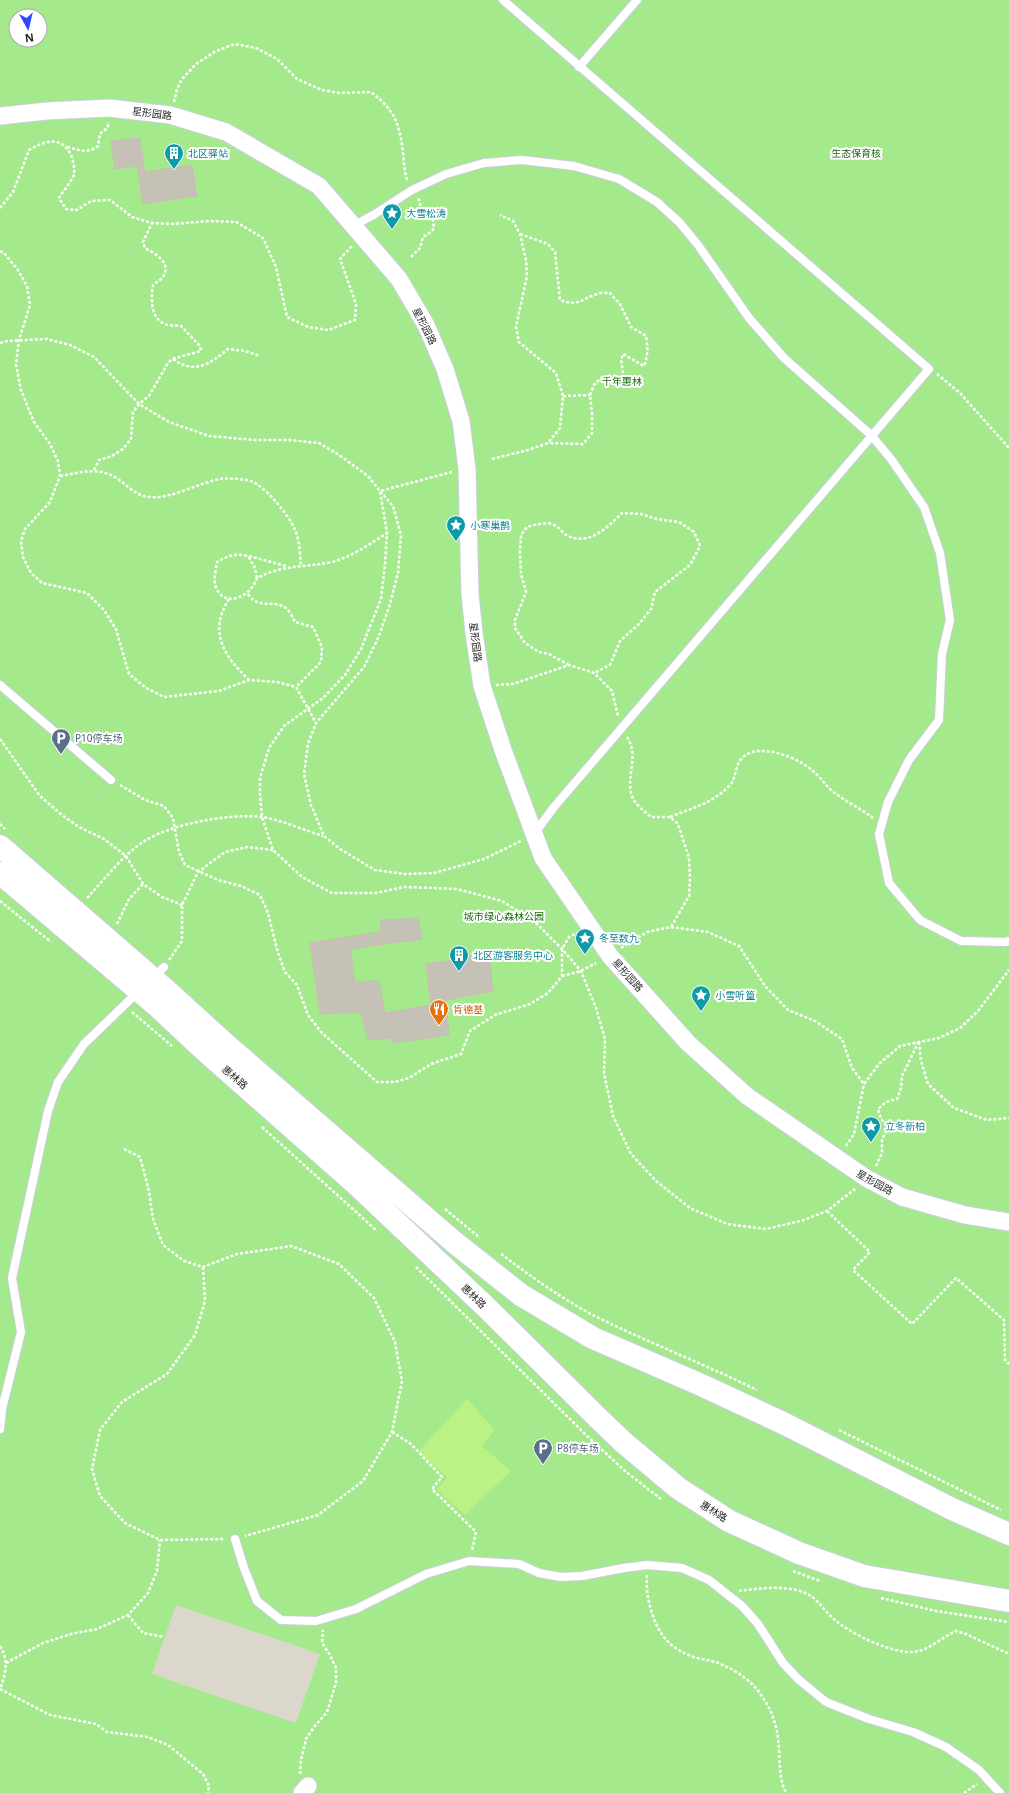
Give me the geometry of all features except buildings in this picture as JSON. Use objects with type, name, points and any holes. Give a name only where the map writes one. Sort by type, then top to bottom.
[{"type":"main road","name":"惠林路","points":[[4,838],[356,1184],[486,1307],[599,1419],[623,1442],[678,1488],[730,1521],[800,1553],[864,1576],[1009,1601]]},
{"type":"main road","name":"惠林路","points":[[0,873],[150,981],[222,1041],[454,1242],[520,1295],[593,1338],[699,1384],[785,1424],[952,1509],[1009,1534]]},
{"type":"street","name":"星形园路","points":[[0,116],[47,111],[109,108],[170,114],[226,132],[319,186],[399,279],[426,326],[445,369],[461,421],[467,469],[470,594],[482,686],[503,750],[543,858],[610,956],[688,1043],[747,1096],[866,1178],[902,1197],[965,1215],[1009,1222]]},
{"type":"lane","points":[[503,0],[929,369],[554,807],[534,834]]},
{"type":"lane","points":[[579,67],[637,0]]},
{"type":"lane","points":[[358,231],[375,214],[412,190],[446,174],[484,163],[522,160],[574,166],[619,179],[658,202],[680,223],[698,245],[749,318],[784,358],[871,435],[891,459],[924,506],[940,553],[950,620],[942,654],[939,720],[909,760],[888,802],[882,824],[880,834],[889,883],[920,920],[961,941],[1009,941]]},
{"type":"lane","points":[[2,690],[111,780]]},
{"type":"lane","points":[[0,1429],[2,1409],[21,1332],[12,1278],[48,1111],[58,1082],[84,1044],[150,981]]},
{"type":"lane","points":[[235,1539],[244,1568],[257,1601],[281,1620],[316,1621],[356,1609],[426,1574],[469,1561],[519,1564],[539,1573],[561,1577],[582,1576],[647,1565],[687,1570],[709,1580],[742,1606],[758,1624],[783,1664],[798,1679],[826,1702],[869,1719],[913,1732],[946,1747],[979,1770],[1000,1793]]},
{"type":"path","points":[[170,114],[177,89],[182,80],[196,64],[216,51],[235,44],[256,48],[277,59],[297,80],[322,90],[340,93],[371,92],[385,103],[398,122],[405,173],[412,190],[420,202],[421,217],[433,220],[434,228],[431,232],[422,237],[420,248],[411,258]]},
{"type":"path","points":[[0,208],[13,192],[29,150],[41,143],[54,141],[84,152],[92,151],[98,146],[100,134],[108,127],[109,108]]},
{"type":"path","points":[[67,147],[73,160],[74,174],[59,198],[66,208],[77,210],[91,201],[110,200],[132,217],[152,224],[209,221],[236,222],[263,238],[276,267],[287,317],[308,327],[328,330],[355,320],[356,304],[340,259],[358,231]]},
{"type":"path","points":[[500,215],[513,221],[520,234],[527,276],[516,327],[519,342],[556,373],[563,396],[560,428],[548,443]]},
{"type":"path","points":[[94,470],[99,460],[112,456],[123,449],[131,439],[133,412],[138,404],[148,396],[168,363],[172,359],[201,351],[200,346],[181,326],[165,324],[154,314],[151,301],[152,285],[163,277],[165,267],[162,258],[145,248],[143,242],[152,224]]},
{"type":"path","points":[[492,459],[528,450],[548,443],[583,444],[592,433],[590,396],[594,385],[601,378],[615,382],[624,378],[621,360],[623,354],[644,366],[647,360],[646,336],[631,327],[620,304],[610,293],[598,293],[576,304],[560,300],[555,252],[548,244],[520,234]]},
{"type":"path","points":[[0,251],[4,253],[14,264],[27,286],[30,305],[19,340],[16,365],[22,390],[34,422],[50,444],[58,461],[60,476],[50,502],[25,528],[21,541],[23,557],[31,573],[42,583],[87,592],[104,610],[116,629],[129,674],[146,688],[164,697],[219,691],[249,680],[277,682],[296,686]]},
{"type":"path","points":[[0,343],[47,338],[70,345],[94,357],[138,404],[169,422],[209,436],[319,443],[339,454],[368,476],[393,506],[401,535],[398,573],[390,604],[379,636],[364,667],[316,723],[308,744],[304,774],[311,805],[324,836]]},
{"type":"path","points":[[172,359],[183,366],[197,368],[214,361],[228,349],[245,351],[260,356]]},
{"type":"path","points":[[929,369],[960,393],[1009,448]]},
{"type":"path","points":[[563,396],[590,396]]},
{"type":"path","points":[[380,491],[467,469]]},
{"type":"path","points":[[60,476],[94,470],[114,476],[130,490],[149,497],[168,496],[196,485],[222,478],[251,482],[268,494],[287,513],[296,531],[301,566]]},
{"type":"path","points":[[380,491],[387,533],[381,599],[361,649],[345,675],[323,698],[284,726],[269,748],[260,778],[262,817],[273,850],[302,877],[332,893],[376,893],[404,887],[457,889],[502,901],[536,923],[581,971],[596,1008],[605,1039],[604,1073],[613,1116],[631,1154],[656,1181],[690,1208],[727,1224],[766,1229],[804,1220],[827,1211],[855,1189],[879,1163],[882,1154],[882,1139],[888,1127],[881,1119],[878,1109],[886,1102],[897,1099],[901,1088],[902,1076],[919,1042]]},
{"type":"path","points":[[594,673],[610,665],[620,641],[639,624],[651,609],[655,592],[690,566],[700,546],[694,532],[679,522],[657,520],[641,514],[622,513],[610,525],[593,537],[578,539],[566,535],[554,524],[537,524],[527,527],[521,535],[520,552],[521,574],[526,592],[515,620],[515,628],[525,642],[538,652],[549,654],[569,665],[594,673],[612,691],[622,728],[629,740],[633,759],[631,793],[636,803],[650,817],[670,817],[707,803],[732,783],[735,770],[743,756],[762,750],[785,754],[812,770],[830,789],[882,824]]},
{"type":"path","points":[[248,556],[255,568],[257,578],[255,586],[248,594],[229,599],[222,596],[215,585],[217,562],[228,556],[238,554],[248,556],[289,566],[312,566],[334,561],[363,548],[387,533]]},
{"type":"path","points":[[257,578],[269,572],[289,566]]},
{"type":"path","points":[[248,594],[251,599],[263,605],[277,604],[288,609],[295,622],[313,627],[322,647],[321,662],[296,686]]},
{"type":"path","points":[[229,599],[222,610],[220,629],[222,644],[228,659],[249,680]]},
{"type":"path","points":[[482,686],[513,684],[569,665]]},
{"type":"path","points":[[296,686],[316,723]]},
{"type":"path","points":[[0,739],[40,796],[79,827],[104,839],[126,856],[143,884],[162,897],[182,905]]},
{"type":"path","points":[[111,780],[145,800],[164,806],[173,818],[179,852],[185,865],[218,880],[241,886],[260,896],[268,913],[278,953],[285,972],[297,985],[308,1015],[322,1033],[377,1082],[395,1082],[409,1078],[431,1064],[461,1054],[470,1031],[495,1015],[530,1004],[548,993],[562,976],[581,971],[610,956],[647,932],[671,927],[708,932],[738,946],[765,986],[788,1010],[815,1020],[842,1039],[852,1068],[864,1084]]},
{"type":"path","points":[[87,898],[126,856],[144,842],[174,828],[223,817],[262,817],[324,836],[340,849],[375,870],[405,874],[434,874],[484,859],[534,834]]},
{"type":"path","points":[[670,817],[678,824],[681,831],[689,858],[690,879],[689,896],[671,927]]},
{"type":"path","points":[[0,824],[4,838]]},
{"type":"path","points":[[150,981],[182,941],[182,905],[198,872],[225,852],[247,847],[273,850]]},
{"type":"path","points":[[117,924],[129,898],[143,884]]},
{"type":"path","points":[[81,893],[93,903]]},
{"type":"path","points":[[111,919],[122,929]]},
{"type":"path","points":[[562,976],[562,949],[569,937],[589,926]]},
{"type":"path","points":[[846,1146],[854,1134],[864,1084],[879,1064],[900,1046],[939,1038],[960,1028],[978,1011],[1009,970]]},
{"type":"path","points":[[919,1042],[921,1061],[928,1084],[954,1108],[987,1120],[1009,1118]]},
{"type":"path","points":[[124,1149],[140,1157],[149,1191],[153,1219],[162,1246],[184,1261],[203,1267],[237,1254],[291,1246],[339,1264],[374,1298],[395,1342],[402,1381],[392,1432],[363,1481],[318,1514],[235,1539],[160,1540],[125,1523],[100,1496],[92,1469],[100,1430],[122,1402],[167,1374],[195,1335],[205,1301],[203,1267]]},
{"type":"path","points":[[444,1208],[481,1238]]},
{"type":"path","points":[[827,1211],[870,1252],[853,1270],[912,1324],[956,1278],[1004,1320],[1005,1360],[1009,1364]]},
{"type":"path","points":[[499,1253],[544,1285],[589,1312],[709,1366],[758,1390]]},
{"type":"path","points":[[835,1428],[1002,1510]]},
{"type":"path","points":[[392,1432],[411,1444],[442,1477],[432,1489],[476,1532],[469,1561]]},
{"type":"path","points":[[6,1663],[43,1643],[71,1634],[97,1629],[128,1615],[148,1593],[157,1571],[160,1540]]},
{"type":"path","points":[[647,1565],[647,1594],[654,1619],[665,1641],[683,1652],[724,1665],[752,1684],[761,1694],[775,1721],[778,1735],[781,1782],[786,1793]]},
{"type":"path","points":[[725,1592],[761,1588],[792,1589],[811,1596],[835,1621],[866,1639],[893,1651],[914,1652],[927,1647],[956,1631],[966,1634],[1009,1654]]},
{"type":"path","points":[[128,1615],[143,1633],[164,1637]]},
{"type":"path","points":[[305,1790],[300,1780],[301,1760],[306,1739],[314,1727],[328,1712],[336,1683],[336,1668],[322,1643],[323,1630],[316,1621]]},
{"type":"path","points":[[0,1646],[6,1663],[5,1676],[0,1689],[50,1715],[96,1724],[107,1732],[148,1737],[168,1745],[203,1774],[209,1786],[208,1793]]},
{"type":"path","points":[[964,1793],[975,1784],[990,1781]]},
{"type":"green space","name":"城市绿心森林公园","points":[[0,0],[1009,0],[1009,1793],[0,1793]]},
{"type":"green space","points":[[467,1399],[495,1430],[482,1446],[511,1471],[465,1515],[437,1490],[447,1477],[418,1452]]},
{"type":"shaded area","points":[[176,1605],[320,1654],[296,1723],[152,1674]]},
{"type":"place","name":"北区驿站","points":[[174,170]]},
{"type":"place","name":"大雪松涛","points":[[392,230]]},
{"type":"place","name":"小寒巢鹊","points":[[456,542]]},
{"type":"place","name":"P10停车场","points":[[61,755]]},
{"type":"place","name":"冬至数九","points":[[585,955]]},
{"type":"place","name":"北区游客服务中心","points":[[459,972]]},
{"type":"place","name":"小雪听篁","points":[[701,1012]]},
{"type":"place","name":"肯德基","points":[[439,1026]]},
{"type":"place","name":"立冬新柏","points":[[871,1143]]},
{"type":"place","name":"P8停车场","points":[[543,1465]]},
{"type":"park label","name":"生态保育核","points":[[856,153]]},
{"type":"park label","name":"千年惠林","points":[[622,381]]}]
